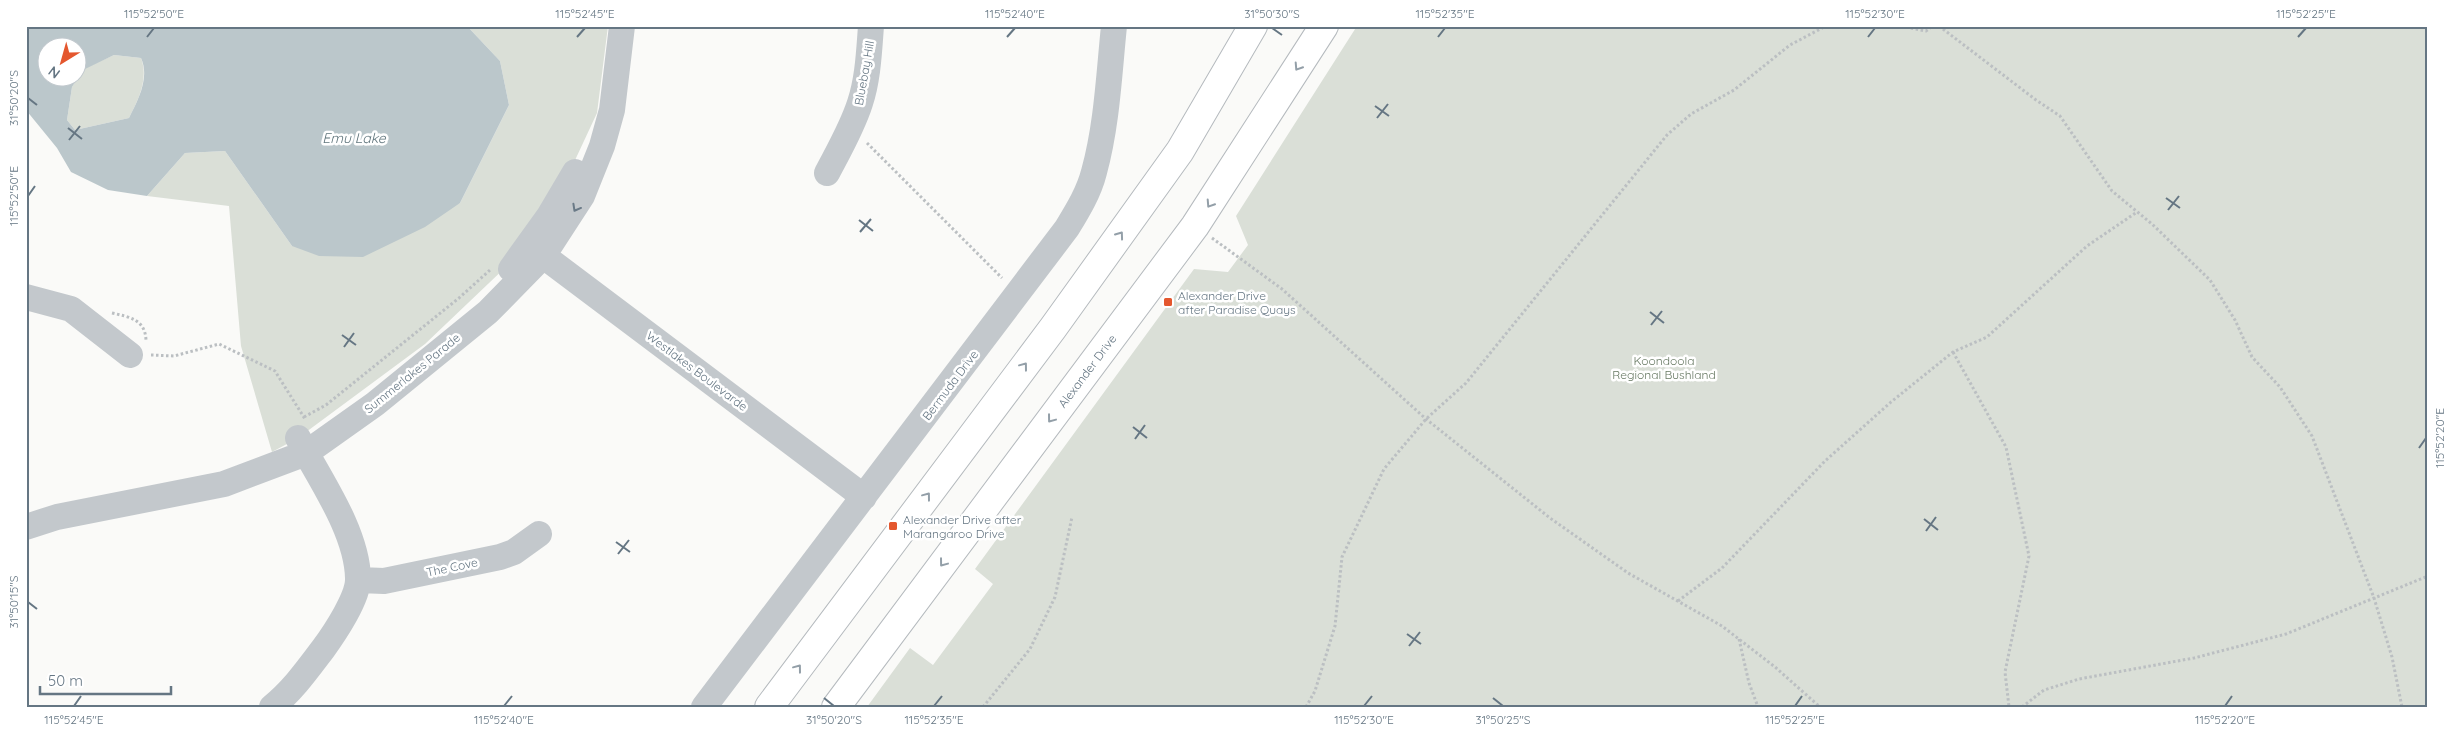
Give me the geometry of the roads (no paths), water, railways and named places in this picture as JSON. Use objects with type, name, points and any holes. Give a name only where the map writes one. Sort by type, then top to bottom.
[{"type":"main road","points":[[769,707],[1053,328],[1174,159],[1253,26]]},
{"type":"main road","name":"Alexander Drive","points":[[836,707],[1195,226],[1324,26]]},
{"type":"street","name":"Summerlakes Parade","points":[[536,250],[570,184],[585,150],[597,113],[608,26]]},
{"type":"street","name":"Summerlakes Parade","points":[[26,513],[45,505],[126,487],[166,481],[224,467],[272,452],[375,404],[488,312],[536,250],[574,213],[602,146],[612,110],[622,26]]},
{"type":"street","name":"Bluebay Hill","points":[[827,173],[850,130],[861,102],[872,26]]},
{"type":"street","name":"Bermuda Drive","points":[[704,707],[1019,294],[1067,228],[1084,198],[1094,173],[1100,142],[1114,26]]},
{"type":"street","name":"Westlakes Boulevarde","points":[[536,250],[864,497]]},
{"type":"street","points":[[26,297],[71,309],[130,355]]},
{"type":"street","name":"Summerlakes Parade","points":[[26,527],[56,517],[224,484],[303,436]]},
{"type":"street","points":[[272,707],[291,691],[331,638],[345,617],[359,580],[355,557],[344,524],[303,436]]},
{"type":"street","name":"The Cove","points":[[359,580],[384,581],[500,557],[514,552],[539,534]]},
{"type":"water","name":"Emu Lake","points":[[26,26],[467,26],[500,61],[509,105],[460,203],[425,227],[363,257],[319,256],[292,246],[225,151],[185,153],[147,196],[108,190],[71,172],[57,148],[26,110]],"holes":[[[38,38],[88,38],[88,68],[114,55],[141,58],[143,66],[144,81],[142,89],[129,118],[75,130],[67,120],[72,88],[38,88]]]},
{"type":"place","name":"Alexander Drive after Paradise Quays","points":[[1168,302]]},
{"type":"place","name":"Alexander Drive after Marangaroo Drive","points":[[893,526]]},
{"type":"park label","name":"Koondoola Regional Bushland","points":[[1664,367]]}]
